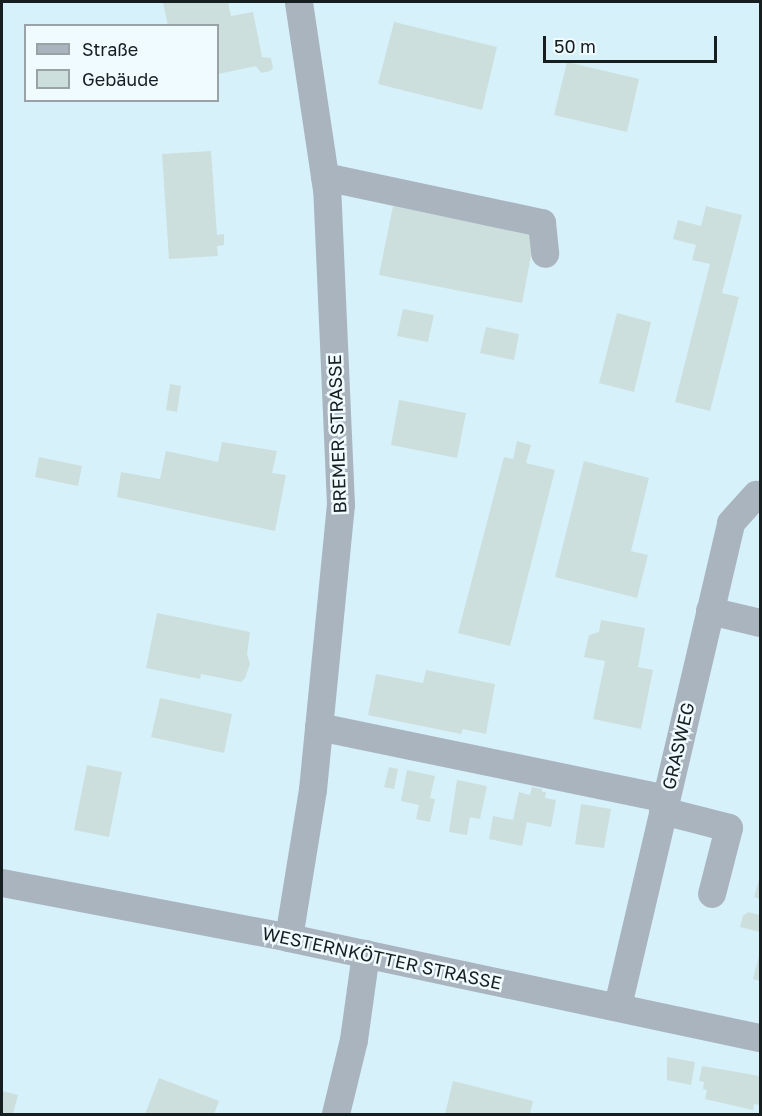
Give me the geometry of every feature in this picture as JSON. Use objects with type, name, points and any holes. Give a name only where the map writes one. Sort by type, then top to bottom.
[{"type":"street","name":"BREMER STRASSE","points":[[289,938],[313,790],[341,505],[325,177],[299,2]]},
{"type":"street","points":[[325,177],[542,223],[545,254]]},
{"type":"street","name":"GRASWEG","points":[[618,1006],[730,523],[756,495]]},
{"type":"street","points":[[710,611],[760,623]]},
{"type":"street","points":[[319,727],[665,805],[729,828],[712,894]]},
{"type":"street","name":"WESTERNKÖTTER STRASSE","points":[[2,883],[289,938],[618,1006],[760,1038]]},
{"type":"street","points":[[336,1114],[354,1040],[366,954]]},
{"type":"shaded area","points":[[2,2],[760,2],[760,1114],[2,1114]]},
{"type":"building","points":[[228,2],[231,16],[253,12],[262,57],[271,58],[273,68],[261,73],[256,66],[219,74],[219,24],[168,24],[163,3]]},
{"type":"building","points":[[394,22],[497,47],[482,110],[378,84]]},
{"type":"building","points":[[567,62],[639,79],[627,132],[554,115]]},
{"type":"building","points":[[211,151],[217,235],[224,234],[224,245],[217,246],[218,256],[169,259],[162,154]]},
{"type":"building","points":[[393,206],[535,235],[522,303],[379,275]]},
{"type":"building","points":[[706,206],[742,215],[722,293],[739,297],[710,411],[675,402],[710,264],[692,260],[696,245],[673,239],[678,220],[701,226]]},
{"type":"building","points":[[403,309],[434,315],[428,342],[397,336]]},
{"type":"building","points":[[617,313],[651,322],[634,392],[599,383]]},
{"type":"building","points":[[486,327],[519,334],[514,360],[480,353]]},
{"type":"building","points":[[170,384],[181,386],[177,412],[166,410]]},
{"type":"building","points":[[399,400],[466,413],[457,458],[391,445]]},
{"type":"building","points":[[517,441],[531,445],[526,463],[555,470],[510,646],[458,633],[504,457],[513,459]]},
{"type":"building","points":[[222,442],[277,451],[272,473],[286,475],[275,531],[117,497],[121,472],[160,479],[166,451],[218,462]]},
{"type":"building","points":[[39,457],[82,466],[78,486],[35,477]]},
{"type":"building","points":[[584,461],[649,478],[631,551],[648,555],[637,598],[555,577]]},
{"type":"building","points":[[157,613],[250,632],[247,654],[250,664],[245,678],[241,682],[201,674],[200,679],[146,668]]},
{"type":"building","points":[[601,620],[645,628],[638,667],[653,670],[641,729],[593,719],[605,661],[584,657],[589,635],[599,632]]},
{"type":"building","points":[[426,670],[495,684],[486,734],[463,729],[461,734],[368,715],[376,674],[423,683]]},
{"type":"building","points":[[160,698],[232,714],[224,753],[151,737]]},
{"type":"building","points":[[87,765],[122,772],[109,837],[74,830]]},
{"type":"building","points":[[389,767],[398,769],[394,789],[384,787]]},
{"type":"building","points":[[407,770],[435,776],[430,798],[435,799],[430,822],[416,819],[419,805],[401,801]]},
{"type":"building","points":[[457,780],[487,786],[480,819],[470,817],[467,835],[449,832]]},
{"type":"building","points":[[532,787],[546,792],[545,798],[556,800],[551,827],[527,822],[522,846],[489,839],[493,816],[513,820],[519,792],[530,795]]},
{"type":"building","points":[[581,804],[611,809],[604,848],[575,844]]},
{"type":"building","points":[[760,876],[760,899],[754,897]]},
{"type":"building","points":[[748,912],[760,915],[760,932],[740,927],[743,916]]},
{"type":"building","points":[[760,952],[760,981],[753,979]]},
{"type":"building","points":[[667,1057],[695,1062],[691,1085],[667,1080]]},
{"type":"building","points":[[702,1066],[760,1076],[760,1105],[754,1104],[753,1110],[705,1099],[707,1090],[703,1089],[704,1082],[699,1081]]},
{"type":"building","points":[[159,1078],[219,1101],[214,1114],[145,1114]]},
{"type":"building","points":[[453,1081],[533,1101],[530,1114],[445,1114]]},
{"type":"building","points":[[2,1091],[18,1095],[13,1114],[2,1114]]}]
